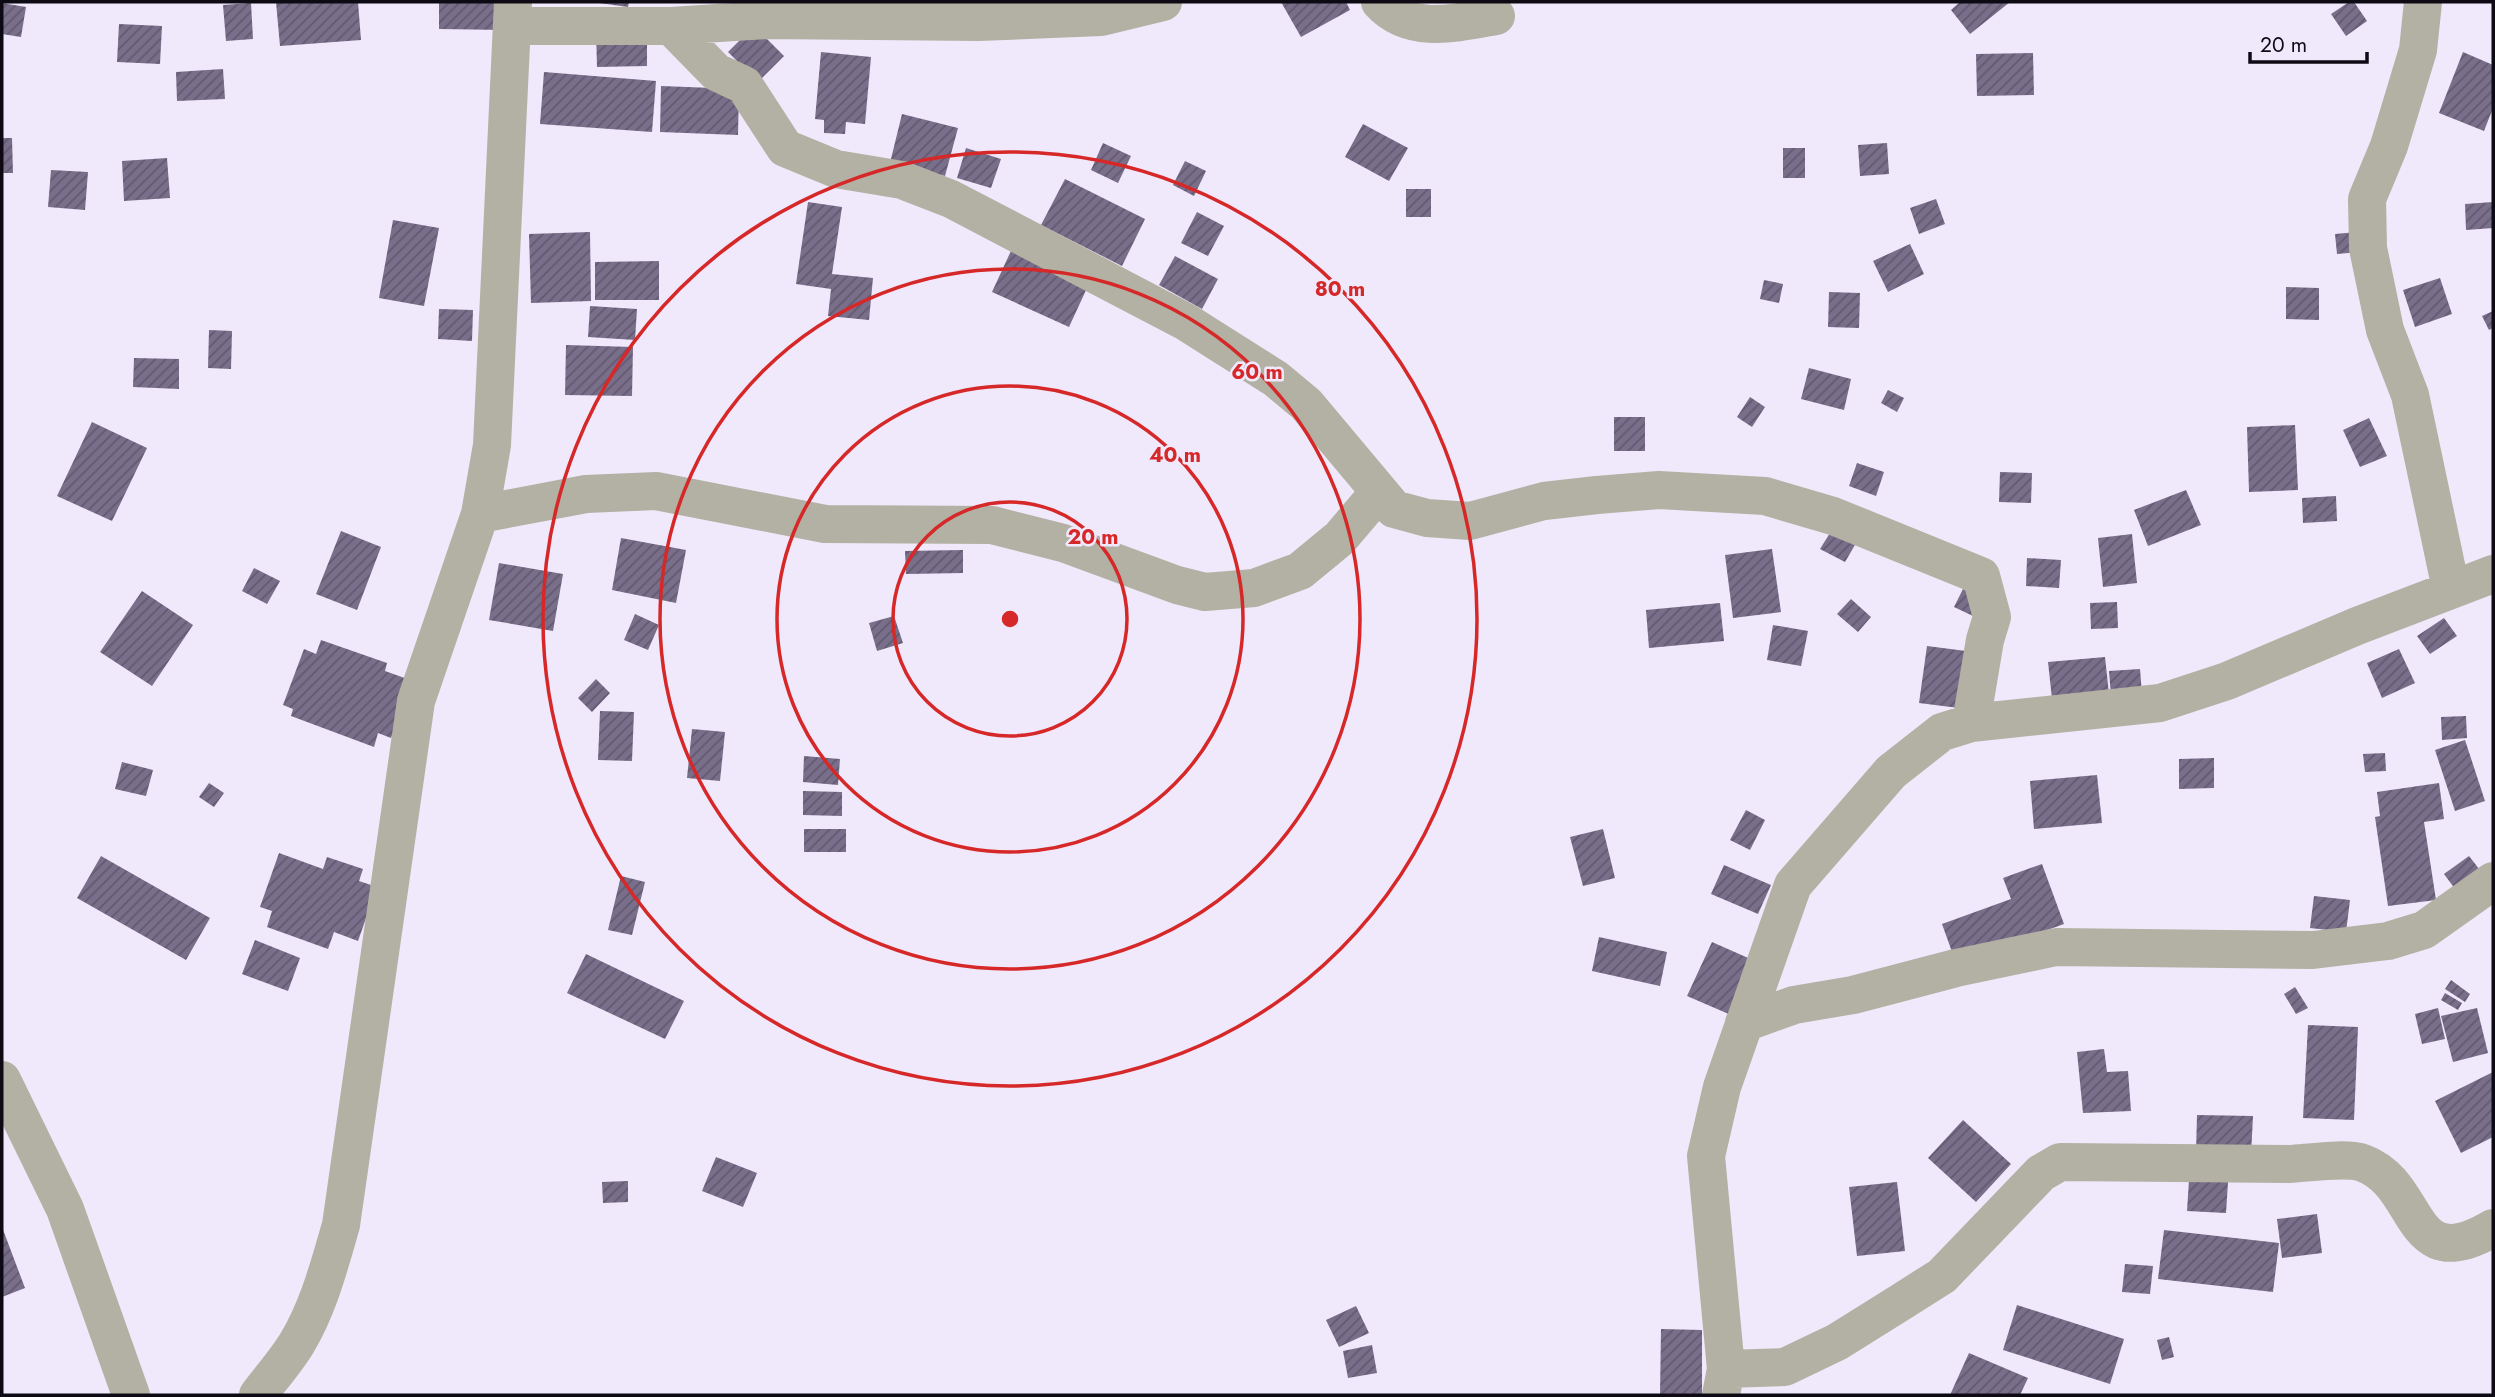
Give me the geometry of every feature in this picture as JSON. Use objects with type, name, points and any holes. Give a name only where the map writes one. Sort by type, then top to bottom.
[{"type":"street","points":[[258,1395],[296,1345],[309,1320],[324,1287],[341,1225],[416,701],[480,514],[492,445],[512,14],[671,26],[766,20],[979,22],[1101,18],[1163,2]]},
{"type":"street","points":[[1380,2],[1388,10],[1414,23],[1453,23],[1496,16]]},
{"type":"street","points":[[2423,2],[2418,50],[2389,146],[2367,199],[2368,248],[2385,330],[2410,395],[2451,589]]},
{"type":"street","points":[[671,26],[716,72],[744,85],[785,148],[836,169],[902,180],[951,200],[1186,322],[1276,379],[1306,404],[1394,509],[1427,518],[1470,522],[1544,501],[1597,495],[1659,491],[1765,496],[1833,516],[1981,576],[1992,617],[1985,640],[1971,723]]},
{"type":"street","points":[[480,514],[586,494],[656,491],[825,524],[992,525],[1063,543],[1177,585],[1205,592],[1254,588],[1300,571],[1340,538],[1379,492]]},
{"type":"street","points":[[2493,574],[2227,681],[2160,703],[1971,723],[1942,732],[1891,772],[1793,885],[1722,1087],[1706,1156],[1723,1382],[1785,1367],[1837,1342],[1942,1276],[2041,1172],[2060,1162],[2361,1162],[2384,1173],[2419,1227],[2445,1244],[2470,1242],[2493,1228]]},
{"type":"street","points":[[1744,1023],[1794,1005],[1853,995],[1956,968],[2056,947],[2313,950],[2388,941],[2424,930],[2493,881]]},
{"type":"street","points":[[2,1080],[65,1209],[131,1395]]},
{"type":"building","points":[[276,2],[358,2],[361,40],[280,46]]},
{"type":"building","points":[[439,2],[504,2],[503,30],[439,29]]},
{"type":"building","points":[[592,2],[629,2],[628,7]]},
{"type":"building","points":[[1281,2],[1346,2],[1350,10],[1301,37]]},
{"type":"building","points":[[1960,2],[2010,2],[1970,34],[1951,10]]},
{"type":"building","points":[[2349,2],[2354,2],[2367,21],[2346,36],[2331,14]]},
{"type":"building","points":[[2,3],[26,7],[21,37],[2,34]]},
{"type":"building","points":[[251,3],[253,39],[226,41],[223,5]]},
{"type":"building","points":[[119,24],[162,26],[160,64],[117,62]]},
{"type":"building","points":[[754,26],[784,56],[758,82],[728,52]]},
{"type":"building","points":[[647,29],[647,66],[597,67],[596,30]]},
{"type":"building","points":[[821,52],[871,57],[865,124],[846,122],[845,134],[824,133],[824,120],[815,119]]},
{"type":"building","points":[[2463,52],[2493,65],[2493,108],[2484,131],[2439,113]]},
{"type":"building","points":[[2033,53],[2034,95],[1977,96],[1976,54]]},
{"type":"building","points":[[223,69],[225,99],[177,101],[176,72]]},
{"type":"building","points":[[544,72],[656,81],[652,132],[540,124]]},
{"type":"building","points":[[661,86],[739,89],[738,135],[660,132]]},
{"type":"building","points":[[902,114],[958,128],[945,176],[890,163]]},
{"type":"building","points":[[1363,124],[1408,148],[1389,181],[1345,157]]},
{"type":"building","points":[[2,138],[12,138],[13,173],[2,173]]},
{"type":"building","points":[[1103,143],[1131,156],[1118,183],[1091,170]]},
{"type":"building","points":[[1887,143],[1889,174],[1860,176],[1858,145]]},
{"type":"building","points":[[966,148],[1001,159],[991,188],[957,178]]},
{"type":"building","points":[[1783,148],[1805,148],[1805,178],[1783,178]]},
{"type":"building","points":[[167,158],[170,198],[124,201],[122,161]]},
{"type":"building","points":[[1185,161],[1206,171],[1194,196],[1173,185]]},
{"type":"building","points":[[51,170],[88,172],[85,210],[48,207]]},
{"type":"building","points":[[1065,179],[1145,219],[1122,266],[1041,225]]},
{"type":"building","points":[[1406,189],[1431,189],[1431,217],[1406,217]]},
{"type":"building","points":[[1936,199],[1945,224],[1919,234],[1910,208]]},
{"type":"building","points":[[808,202],[842,207],[832,274],[873,278],[869,320],[828,316],[831,289],[796,284]]},
{"type":"building","points":[[2493,202],[2493,228],[2466,230],[2465,204]]},
{"type":"building","points":[[1197,212],[1224,226],[1208,256],[1181,243]]},
{"type":"building","points":[[393,220],[439,228],[424,306],[379,298]]},
{"type":"building","points":[[590,232],[591,301],[531,303],[529,234]]},
{"type":"building","points":[[2357,232],[2359,252],[2337,254],[2335,234]]},
{"type":"building","points":[[1016,240],[1093,275],[1069,327],[992,292]]},
{"type":"building","points":[[1910,244],[1924,274],[1888,292],[1873,261]]},
{"type":"building","points":[[1175,256],[1218,279],[1202,309],[1159,285]]},
{"type":"building","points":[[659,261],[659,300],[595,300],[595,262]]},
{"type":"building","points":[[2440,278],[2452,314],[2415,327],[2403,290]]},
{"type":"building","points":[[1764,280],[1783,284],[1779,303],[1760,299]]},
{"type":"building","points":[[2286,287],[2319,288],[2319,320],[2286,319]]},
{"type":"building","points":[[1829,292],[1860,293],[1859,328],[1828,327]]},
{"type":"building","points":[[590,306],[637,309],[635,340],[588,337]]},
{"type":"building","points":[[439,309],[473,310],[472,341],[438,339]]},
{"type":"building","points":[[2493,311],[2493,328],[2489,330],[2482,316]]},
{"type":"building","points":[[209,330],[232,331],[231,369],[208,368]]},
{"type":"building","points":[[566,345],[633,347],[632,396],[565,395]]},
{"type":"building","points":[[134,358],[179,359],[179,389],[133,387]]},
{"type":"building","points":[[1809,368],[1851,379],[1844,410],[1801,399]]},
{"type":"building","points":[[1888,390],[1904,398],[1897,412],[1881,403]]},
{"type":"building","points":[[1750,397],[1765,407],[1752,427],[1737,417]]},
{"type":"building","points":[[1614,417],[1645,417],[1645,451],[1614,451]]},
{"type":"building","points":[[2369,418],[2387,456],[2360,467],[2343,430]]},
{"type":"building","points":[[92,422],[147,448],[112,521],[57,496]]},
{"type":"building","points":[[2295,425],[2298,490],[2249,492],[2247,427]]},
{"type":"building","points":[[1857,463],[1884,472],[1876,496],[1849,486]]},
{"type":"building","points":[[2000,472],[2032,473],[2031,503],[1999,502]]},
{"type":"building","points":[[2186,490],[2201,525],[2148,546],[2134,510]]},
{"type":"building","points":[[2336,496],[2337,521],[2303,523],[2302,498]]},
{"type":"building","points":[[1835,525],[1859,538],[1845,562],[1820,549]]},
{"type":"building","points":[[341,531],[381,547],[357,610],[316,594]]},
{"type":"building","points":[[2132,534],[2137,583],[2103,587],[2098,538]]},
{"type":"building","points":[[621,538],[686,550],[676,603],[612,590]]},
{"type":"building","points":[[1772,549],[1781,612],[1733,618],[1725,555]]},
{"type":"building","points":[[963,550],[963,573],[906,574],[905,551]]},
{"type":"building","points":[[2027,558],[2061,560],[2059,588],[2026,586]]},
{"type":"building","points":[[499,563],[563,574],[553,631],[489,620]]},
{"type":"building","points":[[254,568],[280,581],[267,604],[242,591]]},
{"type":"building","points":[[1963,589],[1982,598],[1973,616],[1954,607]]},
{"type":"building","points":[[142,591],[193,625],[152,686],[100,652]]},
{"type":"building","points":[[1851,599],[1871,617],[1858,632],[1837,614]]},
{"type":"building","points":[[2117,602],[2118,628],[2091,629],[2090,603]]},
{"type":"building","points":[[1720,603],[1724,641],[1649,648],[1646,610]]},
{"type":"building","points":[[635,614],[659,625],[648,650],[624,640]]},
{"type":"building","points":[[894,616],[903,643],[877,651],[869,623]]},
{"type":"building","points":[[2444,618],[2457,636],[2430,654],[2417,636]]},
{"type":"building","points":[[1773,625],[1808,631],[1801,666],[1767,660]]},
{"type":"building","points":[[321,640],[387,663],[385,671],[413,681],[391,738],[378,733],[374,747],[291,716],[293,709],[283,705],[304,649],[316,654]]},
{"type":"building","points":[[1927,646],[1966,651],[1959,708],[1919,703]]},
{"type":"building","points":[[2399,649],[2415,683],[2382,698],[2367,663]]},
{"type":"building","points":[[2105,657],[2109,694],[2052,699],[2048,662]]},
{"type":"building","points":[[2140,669],[2142,694],[2111,696],[2109,671]]},
{"type":"building","points":[[596,679],[610,693],[592,712],[578,698]]},
{"type":"building","points":[[600,711],[634,712],[632,761],[598,760]]},
{"type":"building","points":[[2466,716],[2467,738],[2442,740],[2441,717]]},
{"type":"building","points":[[692,729],[725,732],[720,781],[687,778]]},
{"type":"building","points":[[2465,740],[2485,801],[2455,811],[2435,750]]},
{"type":"building","points":[[2385,753],[2386,771],[2365,772],[2363,754]]},
{"type":"building","points":[[804,756],[840,759],[838,785],[803,782]]},
{"type":"building","points":[[2214,758],[2214,788],[2179,789],[2179,759]]},
{"type":"building","points":[[122,762],[153,770],[146,796],[115,789]]},
{"type":"building","points":[[2097,775],[2102,823],[2034,829],[2030,781]]},
{"type":"building","points":[[209,783],[224,793],[214,807],[199,797]]},
{"type":"building","points":[[2439,783],[2444,819],[2424,822],[2436,900],[2388,906],[2375,817],[2380,816],[2377,792]]},
{"type":"building","points":[[803,791],[842,792],[842,816],[803,815]]},
{"type":"building","points":[[1746,810],[1765,820],[1750,850],[1730,840]]},
{"type":"building","points":[[804,829],[846,829],[846,852],[804,852]]},
{"type":"building","points":[[1603,829],[1615,878],[1583,886],[1570,837]]},
{"type":"building","points":[[279,853],[323,869],[327,857],[363,869],[359,881],[377,887],[358,941],[334,932],[328,949],[267,927],[272,911],[260,907]]},
{"type":"building","points":[[101,856],[210,918],[186,960],[77,898]]},
{"type":"building","points":[[2469,856],[2483,874],[2458,893],[2444,874]]},
{"type":"building","points":[[2042,864],[2064,924],[1956,963],[1942,924],[2011,899],[2003,878]]},
{"type":"building","points":[[1724,865],[1771,885],[1758,914],[1711,894]]},
{"type":"building","points":[[621,876],[645,882],[632,935],[608,930]]},
{"type":"building","points":[[2314,896],[2350,900],[2346,932],[2310,928]]},
{"type":"building","points":[[1599,937],[1667,952],[1660,986],[1592,971]]},
{"type":"building","points":[[255,940],[300,958],[288,991],[242,974]]},
{"type":"building","points":[[1712,942],[1755,961],[1731,1015],[1687,996]]},
{"type":"building","points":[[586,954],[684,1001],[665,1039],[567,993]]},
{"type":"building","points":[[2451,980],[2470,994],[2465,1002],[2445,989]]},
{"type":"building","points":[[2295,987],[2308,1008],[2296,1014],[2284,994]]},
{"type":"building","points":[[2445,993],[2462,1003],[2458,1010],[2441,1000]]},
{"type":"building","points":[[2438,1008],[2445,1039],[2422,1044],[2415,1014]]},
{"type":"building","points":[[2477,1008],[2488,1053],[2453,1062],[2441,1016]]},
{"type":"building","points":[[2308,1025],[2358,1027],[2354,1120],[2303,1118]]},
{"type":"building","points":[[2104,1049],[2107,1072],[2128,1071],[2131,1111],[2083,1113],[2077,1052]]},
{"type":"building","points":[[2493,1072],[2493,1137],[2461,1153],[2435,1101]]},
{"type":"building","points":[[2197,1115],[2253,1116],[2251,1155],[2196,1153]]},
{"type":"building","points":[[1963,1120],[2011,1164],[1976,1202],[1928,1158]]},
{"type":"building","points":[[716,1157],[757,1173],[743,1207],[702,1191]]},
{"type":"building","points":[[2189,1180],[2228,1182],[2226,1213],[2187,1211]]},
{"type":"building","points":[[628,1181],[628,1202],[603,1203],[602,1182]]},
{"type":"building","points":[[1897,1182],[1905,1251],[1857,1256],[1849,1187]]},
{"type":"building","points":[[2317,1214],[2322,1253],[2282,1258],[2277,1219]]},
{"type":"building","points":[[2,1227],[25,1288],[2,1297]]},
{"type":"building","points":[[2164,1230],[2279,1243],[2273,1292],[2158,1279]]},
{"type":"building","points":[[2125,1264],[2153,1266],[2150,1294],[2122,1292]]},
{"type":"building","points":[[2017,1305],[2124,1339],[2110,1384],[2003,1350]]},
{"type":"building","points":[[1356,1306],[1369,1333],[1339,1347],[1326,1320]]},
{"type":"building","points":[[1661,1329],[1702,1330],[1702,1395],[1660,1395]]},
{"type":"building","points":[[2169,1337],[2174,1357],[2162,1360],[2157,1340]]},
{"type":"building","points":[[1372,1345],[1377,1373],[1348,1378],[1343,1351]]},
{"type":"building","points":[[1969,1353],[2028,1378],[2020,1395],[1950,1395]]}]
